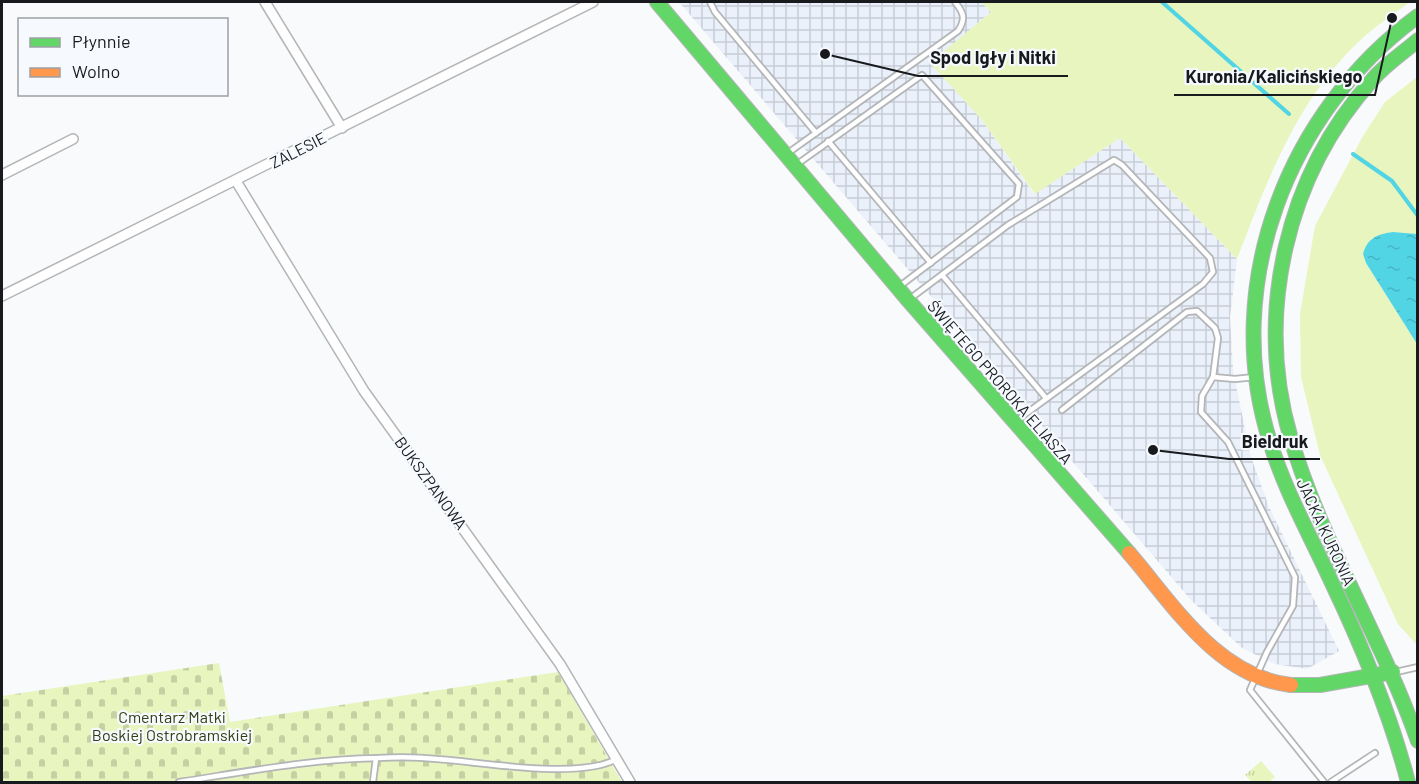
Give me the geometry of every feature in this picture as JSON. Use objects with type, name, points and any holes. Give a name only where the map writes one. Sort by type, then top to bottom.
[{"type":"main road","name":"ŚWIĘTEGO PROROKA ELIASZA","points":[[657,2],[908,300],[1213,650],[1256,677],[1283,684],[1311,687],[1393,672]]},
{"type":"main road","name":"JACKA KURONIA","points":[[1408,783],[1388,712],[1281,472],[1265,425],[1258,376],[1256,305],[1262,257],[1273,210],[1287,176],[1328,105],[1351,75],[1377,48],[1418,16]]},
{"type":"main road","name":"JACKA KURONIA","points":[[1418,40],[1373,79],[1338,123],[1318,159],[1294,214],[1288,236],[1279,270],[1276,317],[1284,412],[1292,440],[1324,521],[1393,672],[1418,741]]},
{"type":"street","name":"ZALESIE","points":[[2,296],[593,2]]},
{"type":"street","points":[[269,3],[342,128]]},
{"type":"street","points":[[2,175],[73,139]]},
{"type":"street","name":"BUKSZPANOWA","points":[[236,181],[364,391],[560,664],[630,783]]},
{"type":"lane","points":[[710,2],[715,12],[816,133]]},
{"type":"lane","points":[[789,161],[816,133],[958,31],[963,23],[963,12],[955,2]]},
{"type":"lane","points":[[789,161],[828,141],[922,75],[1004,164],[1019,184],[1017,197],[898,288]]},
{"type":"lane","points":[[828,141],[931,263]]},
{"type":"lane","points":[[908,300],[1008,225],[1114,160],[1122,165],[1210,258],[1213,272],[1203,284],[1014,423]]},
{"type":"lane","points":[[942,275],[1046,398]]},
{"type":"lane","points":[[1062,410],[1187,312],[1197,311],[1215,328],[1218,338],[1214,377],[1202,396],[1201,412],[1228,442],[1295,578],[1293,606],[1250,690],[1254,698],[1324,783]]},
{"type":"lane","points":[[1214,377],[1234,379],[1258,376]]},
{"type":"lane","points":[[1393,672],[1418,667]]},
{"type":"lane","points":[[1331,783],[1375,753]]},
{"type":"lane","points":[[373,783],[376,758]]},
{"type":"lane","points":[[179,783],[303,763],[376,758],[435,759],[555,768],[597,767],[617,759]]},
{"type":"shaded area","points":[[679,2],[981,2],[991,12],[931,63],[982,120],[1034,194],[1120,138],[1237,259],[1230,317],[1233,370],[1250,454],[1269,507],[1339,651],[1307,669],[1275,664],[1242,648],[1191,600]]},
{"type":"green space","points":[[981,2],[1410,2],[1366,35],[1342,58],[1304,110],[1274,168],[1237,259],[1120,138],[1035,194],[982,120],[930,63],[991,12]]},
{"type":"green space","points":[[1417,77],[1417,234],[1393,232],[1371,239],[1363,254],[1366,263],[1417,344],[1417,645],[1398,624],[1320,455],[1301,377],[1300,314],[1315,226],[1363,136],[1385,102]]},
{"type":"green space","name":"Cmentarz Matki Boskiej Ostrobramskiej","points":[[219,663],[230,722],[558,672],[622,782],[2,782],[2,696]]},
{"type":"green space","points":[[1261,761],[1275,777],[1269,782],[1252,782],[1245,775]]},
{"type":"water","points":[[1393,232],[1417,234],[1417,344],[1366,263],[1363,254],[1367,244],[1374,238]]},
{"type":"waterway","points":[[1162,2],[1289,114]]},
{"type":"waterway","points":[[1353,154],[1392,181],[1418,216]]},
{"type":"traffic: fast","points":[[657,2],[908,300],[1129,553]]},
{"type":"traffic: fast","points":[[1408,782],[1393,731],[1365,656],[1276,460],[1257,383],[1254,323],[1261,263],[1276,206],[1301,151],[1333,101],[1372,55],[1418,16]]},
{"type":"traffic: fast","points":[[1418,40],[1373,79],[1343,117],[1318,158],[1299,202],[1286,248],[1278,295],[1276,344],[1280,392],[1291,439],[1304,478],[1418,741]]},
{"type":"traffic: fast","points":[[1291,685],[1320,685],[1393,672]]},
{"type":"traffic: slow","points":[[1129,553],[1180,615],[1219,653],[1241,668],[1265,679],[1291,685]]},
{"type":"place","name":"Kuronia/Kalicińskiego","points":[[1392,18]]},
{"type":"place","name":"Spod Igły i Nitki","points":[[825,54]]},
{"type":"place","name":"Bieldruk","points":[[1153,450]]}]
